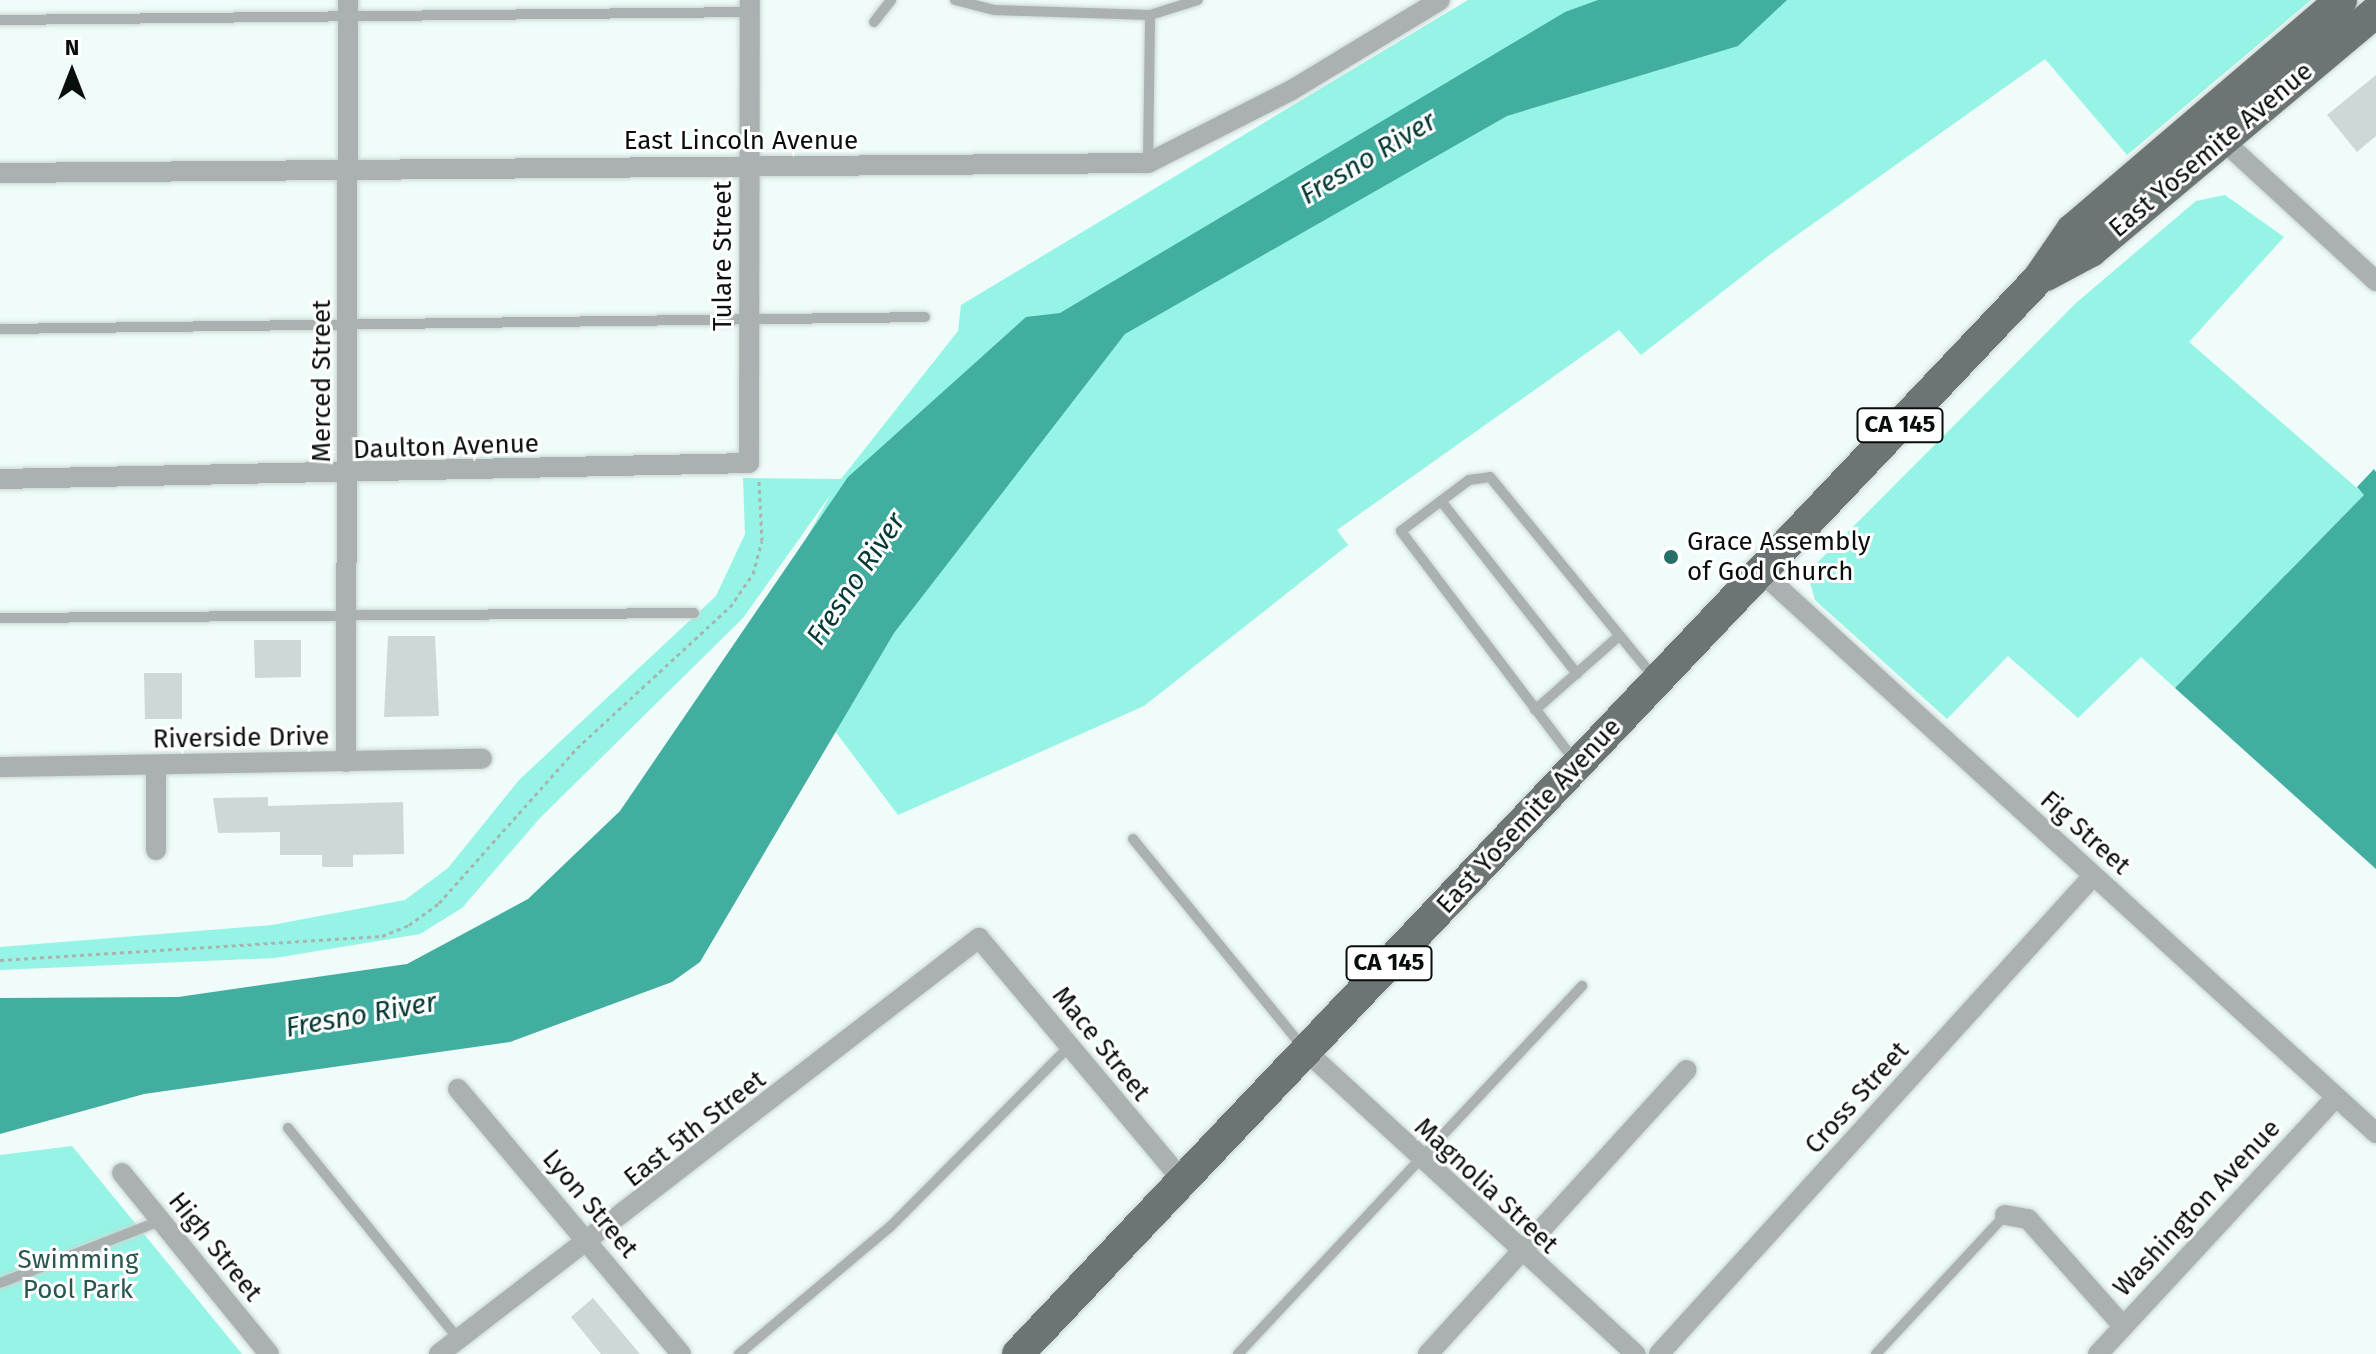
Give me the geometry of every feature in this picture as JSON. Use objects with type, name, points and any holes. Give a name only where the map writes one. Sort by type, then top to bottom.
[{"type":"main road","name":"East Yosemite Avenue","points":[[1018,1354],[2039,278],[2091,251],[2341,0]]},
{"type":"main road","name":"East Yosemite Avenue","points":[[2210,130],[2376,12]]},
{"type":"street","name":"East Lincoln Avenue","points":[[0,173],[1148,163],[1290,91],[1440,0]]},
{"type":"street","name":"Tulare Street","points":[[750,6],[749,319],[754,472]]},
{"type":"street","name":"Merced Street","points":[[346,762],[348,9]]},
{"type":"street","points":[[2210,130],[2376,281]]},
{"type":"street","name":"Daulton Avenue","points":[[0,479],[754,472]]},
{"type":"street","name":"Fig Street","points":[[1760,571],[2376,1133]]},
{"type":"street","name":"Riverside Drive","points":[[0,767],[482,759]]},
{"type":"street","points":[[156,766],[156,850]]},
{"type":"street","name":"Cross Street","points":[[1659,1354],[2093,876]]},
{"type":"street","name":"Mace Street","points":[[979,938],[1184,1182]]},
{"type":"street","name":"East 5th Street","points":[[439,1354],[590,1244],[979,938]]},
{"type":"street","name":"Magnolia Street","points":[[1306,1051],[1521,1255],[1636,1354]]},
{"type":"street","points":[[1428,1354],[1686,1070]]},
{"type":"street","name":"Lyon Street","points":[[458,1089],[681,1354]]},
{"type":"street","name":"Washington Avenue","points":[[2098,1354],[2336,1097]]},
{"type":"street","name":"High Street","points":[[122,1173],[269,1354]]},
{"type":"street","points":[[2005,1215],[2028,1219],[2123,1326]]},
{"type":"lane","points":[[874,22],[891,0]]},
{"type":"lane","points":[[955,0],[994,10],[1150,15],[1198,0]]},
{"type":"lane","points":[[0,20],[348,9],[750,6]]},
{"type":"lane","points":[[1148,163],[1150,15]]},
{"type":"lane","points":[[0,329],[925,317]]},
{"type":"lane","points":[[1578,765],[1401,531],[1469,480],[1490,477],[1657,681]]},
{"type":"lane","points":[[1441,501],[1577,674]]},
{"type":"lane","points":[[0,618],[694,613]]},
{"type":"lane","points":[[1535,710],[1619,636]]},
{"type":"lane","points":[[1133,839],[1306,1051]]},
{"type":"lane","points":[[1238,1354],[1582,986]]},
{"type":"lane","points":[[739,1354],[890,1227],[1070,1046]]},
{"type":"lane","points":[[288,1128],[459,1340]]},
{"type":"lane","points":[[1876,1354],[2005,1215]]},
{"type":"lane","points":[[0,1283],[160,1221]]},
{"type":"path","points":[[0,960],[368,938],[409,925],[439,903],[577,748],[730,607],[753,574],[762,541],[754,472]]},
{"type":"green space","points":[[1468,0],[2311,0],[2127,155],[2045,59],[1776,250],[1641,355],[1619,330],[1337,530],[1348,545],[1144,706],[898,815],[757,627],[831,494],[743,618],[540,818],[462,908],[420,934],[275,958],[0,970],[0,947],[272,925],[405,900],[448,868],[519,780],[716,596],[745,534],[743,478],[841,479],[958,331],[961,305]]},
{"type":"green space","points":[[2225,195],[2284,237],[2189,342],[2365,495],[2175,688],[2141,657],[2078,718],[2008,656],[1947,719],[1815,600],[1809,579],[1814,566],[2076,303],[2196,201]]},
{"type":"green space","name":"Swimming Pool Park","points":[[72,1146],[242,1354],[0,1354],[0,1155]]},
{"type":"water","name":"Fresno River","points":[[1598,0],[1787,0],[1738,46],[1507,116],[1125,334],[894,633],[700,962],[672,982],[510,1042],[144,1094],[0,1134],[0,998],[178,997],[407,964],[528,899],[620,811],[848,477],[1026,317],[1060,313],[1565,12]]},
{"type":"water","points":[[2374,469],[2376,869],[2175,688],[2364,495],[2357,487]]},
{"type":"building","points":[[2376,75],[2376,136],[2357,152],[2327,115]]},
{"type":"building","points":[[388,636],[435,636],[439,716],[384,717]]},
{"type":"building","points":[[254,640],[301,640],[301,677],[255,678]]},
{"type":"building","points":[[144,673],[182,673],[182,719],[145,719]]},
{"type":"building","points":[[268,797],[268,806],[403,802],[404,854],[353,855],[353,867],[322,867],[322,855],[280,855],[280,832],[218,833],[213,798]]},
{"type":"building","points":[[593,1298],[640,1354],[601,1354],[571,1317]]},
{"type":"place","name":"Grace Assembly of God Church","points":[[1671,557]]}]
